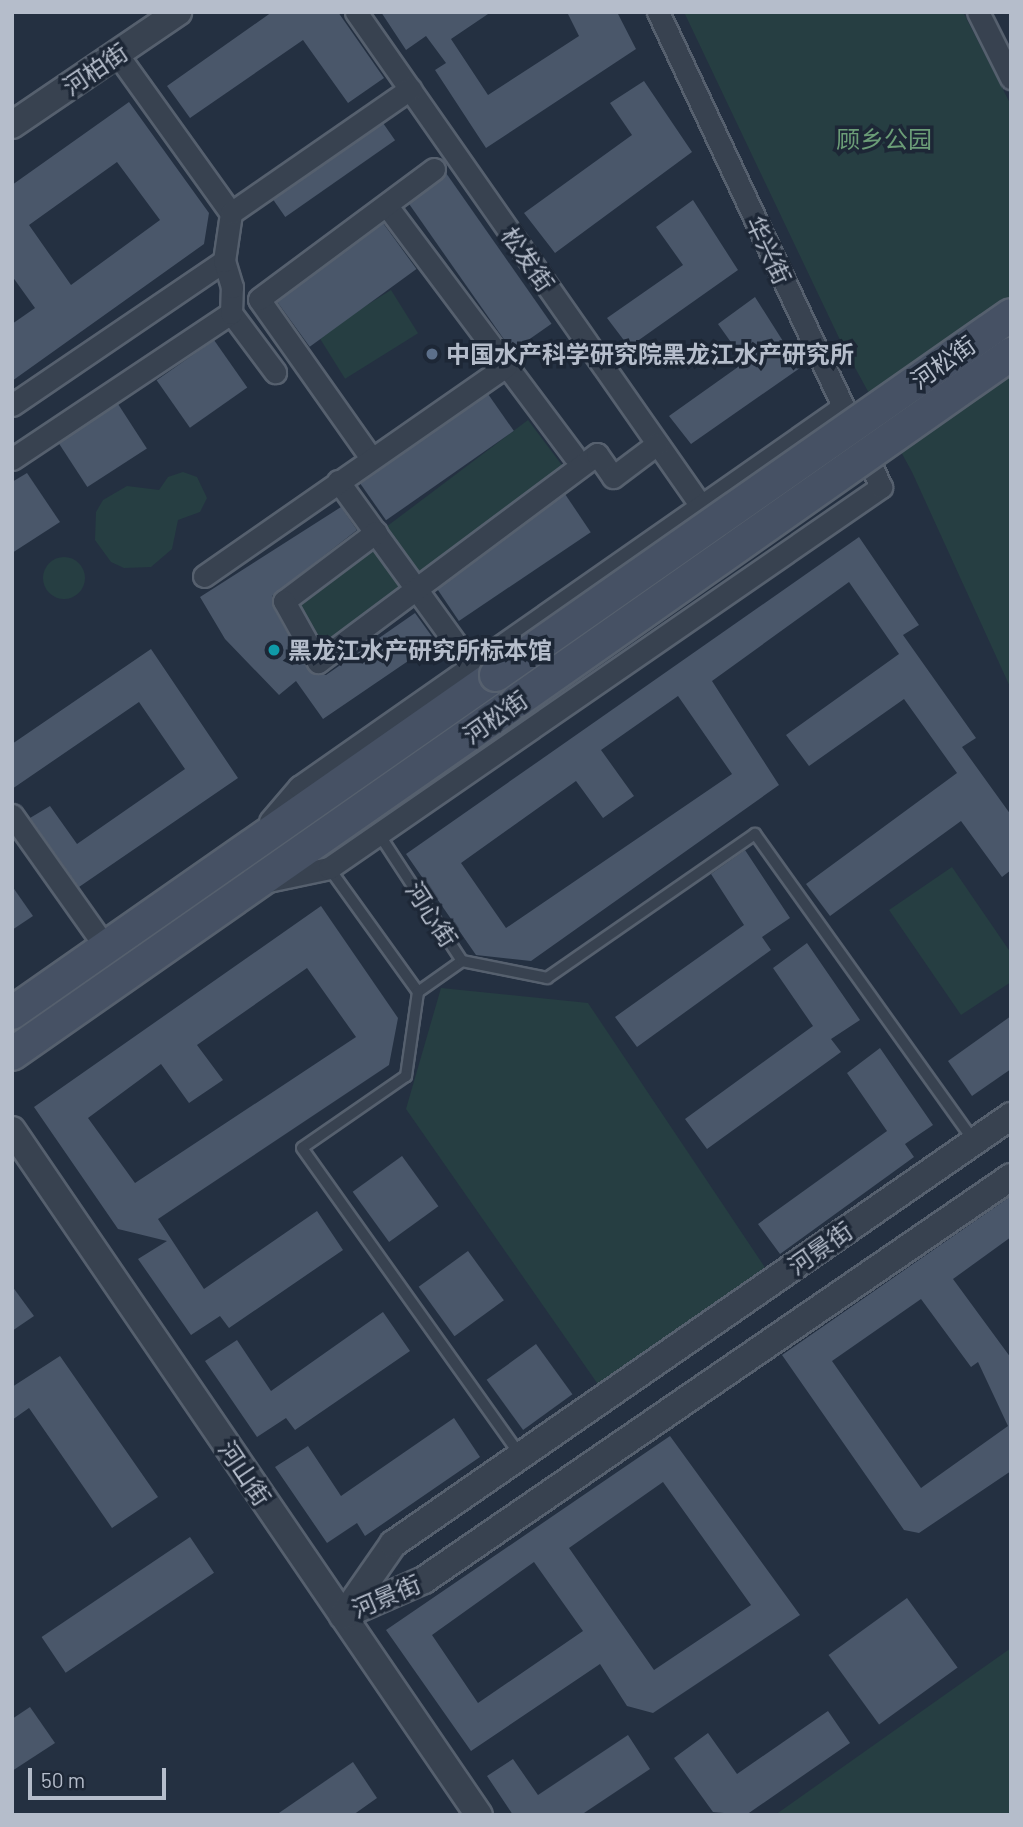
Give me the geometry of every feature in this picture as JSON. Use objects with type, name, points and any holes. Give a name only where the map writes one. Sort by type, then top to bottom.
[{"type":"main road","name":"河松街","points":[[12,1013],[238,859],[485,672],[1011,315]]},
{"type":"main road","name":"河松街","points":[[12,1054],[260,883],[1011,354]]},
{"type":"street","name":"河柏街","points":[[12,125],[177,12]]},
{"type":"street","name":"松发街","points":[[356,12],[701,506]]},
{"type":"street","name":"华兴街","points":[[379,834],[881,487],[658,12]]},
{"type":"street","points":[[978,12],[1011,79]]},
{"type":"street","points":[[117,54],[231,213],[224,261],[232,287],[231,313],[275,372]]},
{"type":"street","points":[[231,213],[410,89]]},
{"type":"street","points":[[370,458],[259,299],[434,169]]},
{"type":"street","points":[[387,206],[574,456]]},
{"type":"street","points":[[12,405],[224,261]]},
{"type":"street","points":[[12,459],[231,313]]},
{"type":"street","points":[[204,576],[370,458],[506,366]]},
{"type":"street","points":[[338,481],[485,672],[701,506],[843,407]]},
{"type":"street","points":[[376,532],[284,601],[318,662],[597,454],[613,477],[657,444]]},
{"type":"street","points":[[12,815],[106,948]]},
{"type":"street","points":[[260,883],[329,868],[379,834]]},
{"type":"street","name":"河景街","points":[[343,1616],[393,1544],[1011,1116]]},
{"type":"street","name":"河山街","points":[[12,1130],[479,1815]]},
{"type":"street","name":"河景街","points":[[343,1616],[424,1580],[1011,1177]]},
{"type":"lane","name":"河心街","points":[[379,834],[463,961],[418,992]]},
{"type":"lane","points":[[463,961],[547,978],[755,834],[974,1141]]},
{"type":"lane","points":[[329,868],[418,992],[406,1076],[302,1148],[520,1455]]},
{"type":"green space","name":"顾乡公园","points":[[684,12],[963,12],[1011,105],[1011,689],[912,472],[841,342]]},
{"type":"green space","points":[[391,290],[418,333],[345,379],[318,336]]},
{"type":"green space","points":[[528,420],[570,476],[327,659],[284,604]]},
{"type":"green space","points":[[183,472],[197,477],[207,498],[200,512],[178,520],[172,549],[151,567],[124,568],[111,562],[95,540],[96,512],[103,500],[127,486],[159,490],[168,477]]},
{"type":"green space","points":[[64,557],[79,563],[85,578],[79,593],[64,599],[49,593],[43,578],[49,563]]},
{"type":"green space","points":[[952,867],[1011,953],[1011,982],[961,1015],[889,910]]},
{"type":"green space","points":[[441,988],[588,1003],[770,1275],[604,1393],[406,1109]]},
{"type":"green space","points":[[1011,1648],[1011,1815],[775,1815]]},
{"type":"building","points":[[272,12],[338,12],[384,78],[348,103],[303,40],[190,118],[167,86]]},
{"type":"building","points":[[381,12],[491,12],[451,39],[488,95],[579,36],[567,12],[617,12],[636,49],[486,148],[435,70],[446,63],[426,36],[406,50]]},
{"type":"building","points":[[644,81],[692,152],[555,253],[524,213],[632,135],[610,103]]},
{"type":"building","points":[[129,102],[209,213],[204,244],[12,381],[12,324],[35,308],[12,276],[12,185]],"holes":[[[117,162],[160,220],[71,285],[29,225]]]},
{"type":"building","points":[[383,123],[395,140],[285,217],[273,200]]},
{"type":"building","points":[[446,173],[552,324],[512,351],[407,201]]},
{"type":"building","points":[[693,200],[738,270],[629,347],[607,318],[683,265],[656,227]]},
{"type":"building","points":[[383,223],[417,269],[310,347],[276,301]]},
{"type":"building","points":[[755,297],[800,368],[691,444],[669,416],[745,362],[718,324]]},
{"type":"building","points":[[214,340],[247,388],[190,428],[157,380]]},
{"type":"building","points":[[488,394],[514,431],[386,520],[360,483]]},
{"type":"building","points":[[118,404],[147,448],[87,487],[58,443]]},
{"type":"building","points":[[27,473],[60,522],[12,553],[12,482]]},
{"type":"building","points":[[565,494],[591,532],[459,621],[433,583]]},
{"type":"building","points":[[341,507],[357,530],[272,596],[273,607],[307,668],[326,675],[415,613],[436,642],[323,719],[296,681],[279,695],[225,639],[200,597]]},
{"type":"building","points":[[859,537],[919,625],[903,635],[976,738],[962,747],[1011,815],[1011,870],[1002,877],[961,821],[830,916],[806,884],[957,773],[904,699],[809,766],[786,735],[899,654],[849,582],[712,681],[779,785],[531,961],[476,955],[406,854]],"holes":[[[678,696],[732,774],[506,928],[461,863],[576,781],[603,818],[634,796],[601,750]]]},
{"type":"building","points":[[151,649],[238,778],[79,887],[30,818],[50,806],[77,844],[185,769],[139,702],[12,789],[12,744]]},
{"type":"building","points":[[745,850],[790,918],[762,937],[771,950],[637,1047],[615,1017],[744,925],[711,874]]},
{"type":"building","points":[[12,886],[33,916],[12,930]]},
{"type":"building","points":[[321,906],[398,1018],[389,1065],[158,1219],[204,1289],[317,1211],[343,1250],[229,1328],[220,1316],[191,1335],[138,1259],[167,1241],[118,1229],[34,1107]],"holes":[[[307,968],[356,1037],[135,1183],[88,1118],[161,1064],[189,1103],[223,1080],[197,1045]]]},
{"type":"building","points":[[807,943],[860,1020],[831,1039],[841,1052],[707,1149],[685,1119],[813,1026],[773,968]]},
{"type":"building","points":[[1011,1016],[1011,1069],[972,1096],[948,1061]]},
{"type":"building","points":[[880,1048],[933,1125],[905,1144],[914,1157],[780,1254],[758,1224],[887,1131],[847,1073]]},
{"type":"building","points":[[402,1156],[438,1206],[389,1242],[353,1192]]},
{"type":"building","points":[[1011,1196],[1011,1237],[953,1279],[1011,1358],[1011,1471],[919,1533],[904,1530],[782,1355]],"holes":[[[921,1299],[971,1367],[978,1362],[1008,1426],[921,1488],[832,1361]]]},
{"type":"building","points":[[468,1251],[504,1300],[455,1336],[419,1287]]},
{"type":"building","points":[[12,1286],[34,1316],[12,1331]]},
{"type":"building","points":[[383,1312],[410,1351],[295,1430],[286,1418],[257,1437],[205,1361],[237,1340],[271,1391]]},
{"type":"building","points":[[536,1344],[572,1394],[523,1430],[487,1380]]},
{"type":"building","points":[[60,1356],[158,1497],[112,1528],[29,1408],[12,1420],[12,1387]]},
{"type":"building","points":[[454,1418],[480,1457],[365,1536],[357,1523],[327,1543],[275,1467],[308,1446],[341,1496]]},
{"type":"building","points":[[670,1436],[800,1615],[653,1713],[627,1706],[600,1664],[471,1751],[386,1630]],"holes":[[[663,1482],[751,1605],[654,1670],[569,1548]],[[534,1562],[583,1631],[478,1703],[432,1635]]]},
{"type":"building","points":[[190,1537],[214,1573],[66,1673],[42,1637]]},
{"type":"building","points":[[907,1598],[958,1668],[879,1725],[829,1655]]},
{"type":"building","points":[[30,1707],[55,1743],[12,1771],[12,1719]]},
{"type":"building","points":[[828,1711],[850,1743],[746,1815],[713,1812],[674,1758],[708,1733],[737,1774]]},
{"type":"building","points":[[628,1735],[650,1769],[581,1815],[513,1815],[487,1776],[513,1759],[538,1795]]},
{"type":"building","points":[[353,1762],[377,1798],[353,1815],[276,1815]]},
{"type":"place","name":"中国水产科学研究院黑龙江水产研究所","points":[[432,354]]},
{"type":"place","name":"黑龙江水产研究所标本馆","points":[[274,650]]}]
